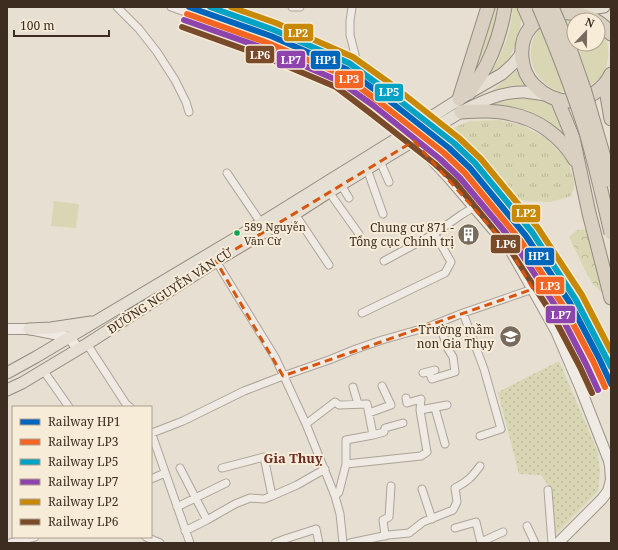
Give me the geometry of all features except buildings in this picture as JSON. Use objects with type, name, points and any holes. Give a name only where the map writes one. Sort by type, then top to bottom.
[{"type":"highway","points":[[463,98],[488,7]]},
{"type":"highway","points":[[463,98],[487,64],[496,43],[505,7]]},
{"type":"highway","points":[[524,7],[532,25]]},
{"type":"highway","points":[[539,7],[559,54],[585,130],[611,233]]},
{"type":"highway","points":[[552,7],[585,92],[611,181]]},
{"type":"highway","points":[[608,79],[595,93],[583,98],[570,101],[552,97],[538,89],[531,82],[526,73],[522,53],[526,34],[532,25],[547,12],[556,9],[566,7],[578,8],[594,14],[608,28],[611,34]]},
{"type":"highway","points":[[608,79],[611,119]]},
{"type":"highway","points":[[552,97],[573,138],[611,298]]},
{"type":"highway","points":[[463,98],[490,111],[510,113],[529,119],[556,136],[569,149],[580,168]]},
{"type":"highway","points":[[583,185],[589,167],[593,162],[602,158],[611,158]]},
{"type":"main road","points":[[578,8],[589,9],[604,7]]},
{"type":"main road","name":"ĐƯỜNG NGUYỄN VĂN CỪ","points":[[7,390],[82,347],[216,261],[380,161],[463,98],[502,74],[522,53]]},
{"type":"main road","name":"ĐƯỜNG NGUYỄN VĂN CỪ","points":[[463,98],[477,103],[510,93],[523,92],[552,97]]},
{"type":"main road","name":"ĐƯỜNG NGUYỄN VĂN CỪ","points":[[7,373],[96,322],[260,223],[410,137]]},
{"type":"main road","points":[[29,329],[96,322]]},
{"type":"street","points":[[117,7],[139,28],[157,52],[186,102],[189,112]]},
{"type":"street","points":[[171,7],[308,56],[351,81],[400,124],[509,248],[556,331],[580,387],[610,466],[611,480],[608,491],[602,499],[558,543]]},
{"type":"street","points":[[292,7],[300,7]]},
{"type":"street","points":[[351,81],[356,76],[358,66],[350,35],[352,7]]},
{"type":"street","points":[[463,98],[461,72],[482,7]]},
{"type":"street","points":[[380,161],[389,182]]},
{"type":"street","points":[[367,169],[383,214]]},
{"type":"street","points":[[227,173],[260,223]]},
{"type":"street","points":[[341,185],[349,198]]},
{"type":"street","points":[[329,192],[359,234]]},
{"type":"street","points":[[384,261],[434,234],[474,207]]},
{"type":"street","points":[[295,214],[329,265]]},
{"type":"street","points":[[362,312],[445,273],[451,262],[434,234]]},
{"type":"street","points":[[216,261],[275,357],[306,424],[335,496],[340,514],[343,543]]},
{"type":"street","points":[[152,432],[183,421],[244,391],[283,376],[356,349],[410,332],[533,289]]},
{"type":"street","points":[[463,313],[484,369],[501,429],[480,436]]},
{"type":"street","points":[[429,372],[432,379],[455,372],[453,357],[448,349],[439,322]]},
{"type":"street","points":[[7,329],[29,329],[69,337],[82,347],[129,406]]},
{"type":"street","points":[[43,370],[68,406]]},
{"type":"street","points":[[369,413],[391,405],[382,386]]},
{"type":"street","points":[[353,387],[358,404]]},
{"type":"street","points":[[346,464],[421,456],[427,452],[420,410],[421,399],[406,403],[406,398]]},
{"type":"street","points":[[306,424],[336,402],[339,405],[367,404],[373,435]]},
{"type":"street","points":[[420,410],[447,405]]},
{"type":"street","points":[[435,408],[445,444]]},
{"type":"street","points":[[335,496],[339,492],[346,464],[346,440],[384,432],[385,428],[403,423]]},
{"type":"street","points":[[152,437],[154,448],[165,473],[190,543]]},
{"type":"street","points":[[222,468],[264,457],[272,496]]},
{"type":"street","points":[[350,543],[409,533],[423,522],[453,510],[457,502],[455,488],[473,476],[480,466]]},
{"type":"street","points":[[180,468],[207,520]]},
{"type":"street","points":[[185,531],[235,504],[250,498],[264,499],[272,496],[325,469]]},
{"type":"street","points":[[152,479],[165,473]]},
{"type":"street","points":[[177,506],[226,483]]},
{"type":"street","points":[[385,536],[383,520],[389,517],[391,486]]},
{"type":"street","points":[[422,489],[432,519]]},
{"type":"street","points":[[548,490],[552,543]]},
{"type":"street","points":[[455,528],[476,522],[481,543],[503,532]]},
{"type":"street","points":[[527,526],[534,543]]},
{"type":"street","points":[[275,543],[316,529],[319,543]]},
{"type":"street","points":[[10,543],[30,538]]},
{"type":"street","points":[[148,538],[160,543]]},
{"type":"highlighted area","points":[[414,141],[509,248],[533,289],[283,376],[216,261]]},
{"type":"green space","points":[[495,7],[502,7],[494,44],[470,81]]},
{"type":"green space","points":[[513,7],[522,7],[521,23],[514,48],[507,62],[502,68],[485,81],[496,64],[504,46],[510,27]]},
{"type":"green space","points":[[566,18],[566,52],[606,52],[606,41],[608,46],[608,62],[606,67],[600,78],[586,88],[573,92],[559,91],[542,81],[536,73],[532,63],[532,43],[539,29],[549,20]]},
{"type":"green space","points":[[514,66],[524,86],[496,92],[447,116],[81,337],[215,253],[426,127],[489,92],[503,81]]},
{"type":"green space","points":[[519,98],[542,100],[555,109],[564,124],[572,145],[487,108],[503,101]]},
{"type":"green space","points":[[501,120],[521,125],[547,139],[568,161],[575,185],[571,196],[551,202],[526,201],[513,197],[467,142],[451,129],[470,121]]},
{"type":"green space","points":[[456,133],[467,142],[513,197],[504,205],[474,168],[448,144]]},
{"type":"green space","points":[[54,201],[79,204],[76,228],[51,226]]},
{"type":"green space","points":[[587,229],[604,295],[593,284],[569,237],[577,230]]},
{"type":"green space","points":[[559,361],[597,450],[600,471],[598,491],[555,535],[552,491],[541,475],[519,474],[498,392]]},
{"type":"rail line","name":"HP1","points":[[189,7],[271,36],[346,69],[382,95],[449,148],[470,168],[526,236],[570,303],[611,384]]},
{"type":"rail line","name":"LP5","points":[[210,7],[274,30],[349,63],[454,143],[475,163],[532,232],[576,300],[611,367]]},
{"type":"rail line","name":"LP2","points":[[231,7],[276,23],[353,57],[391,84],[459,138],[481,159],[538,228],[582,295],[611,351]]},
{"type":"rail line","name":"LP3","points":[[187,14],[268,43],[343,75],[444,153],[465,173],[520,240],[564,307],[605,387]]},
{"type":"rail line","name":"LP7","points":[[184,20],[266,49],[339,81],[374,106],[440,159],[460,178],[515,244],[558,310],[598,390]]},
{"type":"rail line","name":"LP6","points":[[182,27],[263,56],[336,87],[435,164],[455,182],[509,248],[552,314],[592,393]]},
{"type":"place","name":"589 Nguyễn Văn Cừ","points":[[237,233]]},
{"type":"place","name":"Chung cư 871 - Tổng cục Chính trị","points":[[469,235]]},
{"type":"place","name":"Trường mầm non Gia Thụy","points":[[510,337]]},
{"type":"district","name":"Gia Thuỵ","points":[[293,458]]}]
